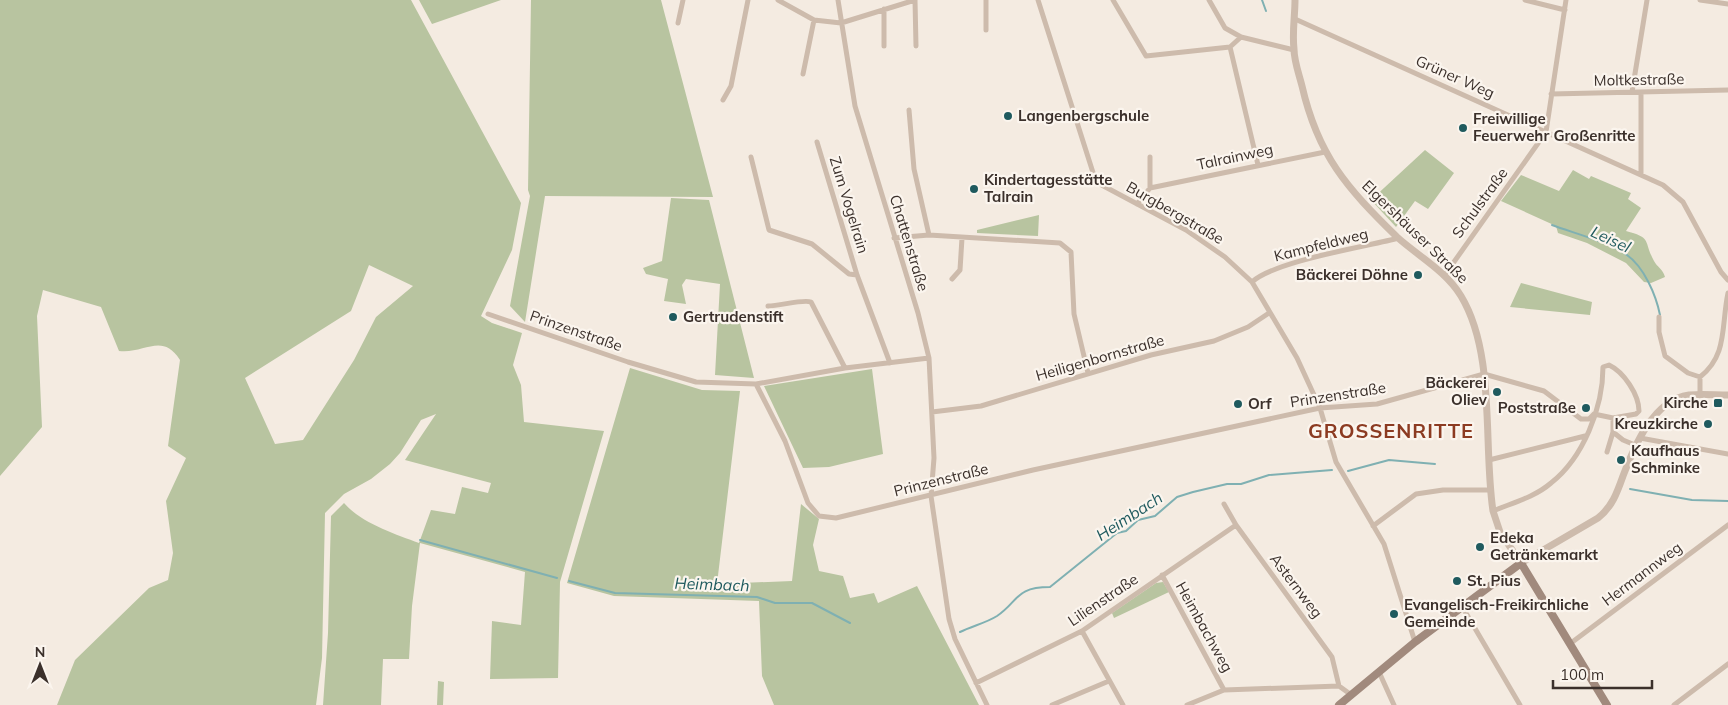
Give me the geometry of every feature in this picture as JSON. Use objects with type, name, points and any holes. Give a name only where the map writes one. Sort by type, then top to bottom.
[{"type":"main road","points":[[1339,705],[1415,642],[1521,563],[1607,705]]},
{"type":"street","points":[[678,23],[683,0]]},
{"type":"street","points":[[723,100],[731,86],[748,0]]},
{"type":"street","points":[[778,0],[814,20],[841,23],[903,2],[915,0],[916,46]]},
{"type":"street","name":"Chattenstraße","points":[[838,0],[855,106],[918,313],[929,358],[932,412],[932,496],[949,619],[955,639],[987,705]]},
{"type":"street","points":[[986,0],[986,30]]},
{"type":"street","name":"Burgbergstraße","points":[[1038,0],[1096,182],[1186,230],[1225,256],[1252,282],[1297,358],[1320,408],[1336,462],[1391,561],[1415,642]]},
{"type":"street","points":[[1113,0],[1146,56],[1230,47],[1241,37]]},
{"type":"street","points":[[1209,0],[1226,28],[1241,37],[1294,50]]},
{"type":"street","name":"Elgershäuser Straße","points":[[1295,0],[1294,50],[1308,111],[1325,152],[1344,182],[1399,238],[1444,276],[1460,295],[1472,319],[1484,374],[1488,460],[1493,511],[1500,532],[1521,563]]},
{"type":"street","points":[[1525,0],[1565,10]]},
{"type":"street","name":"Schulstraße","points":[[1444,276],[1546,132],[1566,0]]},
{"type":"street","points":[[1632,92],[1647,0]]},
{"type":"street","points":[[1700,0],[1728,4]]},
{"type":"street","points":[[884,9],[884,46]]},
{"type":"street","name":"Grüner Weg","points":[[1295,19],[1663,185],[1683,202],[1721,272],[1728,280]]},
{"type":"street","points":[[803,74],[814,20]]},
{"type":"street","points":[[1230,47],[1258,165]]},
{"type":"street","name":"Moltkestraße","points":[[1551,94],[1728,90]]},
{"type":"street","points":[[1640,92],[1641,174]]},
{"type":"street","points":[[909,110],[914,169],[929,235]]},
{"type":"street","name":"Zum Vogelrain","points":[[817,142],[857,275],[890,362]]},
{"type":"street","name":"Talrainweg","points":[[1150,188],[1325,152]]},
{"type":"street","name":"Zum Vogelrain","points":[[751,157],[769,230],[812,244],[849,274],[857,275]]},
{"type":"street","points":[[1136,204],[1150,188],[1150,157]]},
{"type":"street","points":[[894,238],[929,235],[1060,242],[1071,252],[1074,314],[1088,373]]},
{"type":"street","points":[[952,280],[960,270],[962,238]]},
{"type":"street","name":"Kampfeldweg","points":[[1252,282],[1260,275],[1288,265],[1399,238]]},
{"type":"street","points":[[1700,377],[1710,370],[1720,355],[1728,293]]},
{"type":"street","points":[[768,306],[784,306],[806,300],[811,302],[845,368]]},
{"type":"street","name":"Heiligenbornstraße","points":[[932,412],[981,406],[1151,355],[1214,341],[1248,327],[1269,313]]},
{"type":"street","name":"Prinzenstraße","points":[[488,314],[628,362],[696,382],[756,384],[785,441],[808,503],[819,516],[836,518],[1033,470],[1320,408],[1377,404],[1484,374]]},
{"type":"street","points":[[1659,317],[1659,332],[1665,356],[1688,373],[1700,377]]},
{"type":"street","points":[[756,384],[845,368],[929,358]]},
{"type":"street","points":[[1493,511],[1551,484],[1570,466],[1594,414],[1604,365],[1614,367],[1628,382],[1639,406],[1639,411],[1636,414],[1613,418],[1594,414]]},
{"type":"street","points":[[1484,374],[1544,391],[1581,419],[1589,419],[1594,414]]},
{"type":"street","points":[[1700,377],[1700,395]]},
{"type":"street","points":[[1521,563],[1598,518],[1609,509],[1635,445],[1659,412],[1668,404],[1688,395],[1728,395]]},
{"type":"street","points":[[1606,452],[1613,432],[1613,418]]},
{"type":"street","points":[[1613,432],[1623,440],[1635,445]]},
{"type":"street","points":[[1488,460],[1585,436]]},
{"type":"street","points":[[1640,438],[1728,454]]},
{"type":"street","points":[[1373,526],[1416,494],[1443,490],[1490,490]]},
{"type":"street","name":"Asternweg","points":[[1224,504],[1236,525],[1332,657],[1339,686]]},
{"type":"street","name":"Lilienstraße","points":[[976,683],[1082,631],[1236,525]]},
{"type":"street","name":"Hermannweg","points":[[1571,643],[1728,525]]},
{"type":"street","name":"Heimbachweg","points":[[1162,576],[1224,690]]},
{"type":"street","points":[[1462,608],[1520,705]]},
{"type":"street","points":[[1082,631],[1123,705]]},
{"type":"street","points":[[1674,705],[1728,664]]},
{"type":"street","points":[[1379,672],[1394,705]]},
{"type":"street","points":[[1052,705],[1109,681]]},
{"type":"street","points":[[1187,705],[1224,690],[1339,686],[1350,694]]},
{"type":"green space","points":[[0,0],[411,0],[521,203],[512,250],[481,316],[492,323],[522,333],[513,365],[521,385],[524,422],[604,431],[560,582],[558,678],[490,679],[492,621],[521,625],[525,572],[420,543],[412,606],[409,659],[383,659],[381,705],[323,705],[328,633],[331,516],[344,503],[369,522],[419,543],[431,510],[455,514],[462,487],[488,493],[491,483],[405,460],[436,414],[421,420],[400,453],[390,464],[371,479],[344,494],[325,513],[322,658],[316,705],[57,705],[75,660],[149,588],[168,580],[173,553],[166,501],[186,458],[168,446],[180,360],[167,347],[152,346],[137,350],[119,351],[101,307],[43,290],[37,316],[42,427],[0,476]],"holes":[[[369,265],[413,286],[376,317],[354,360],[303,440],[275,444],[245,378],[351,311]]]},
{"type":"green space","points":[[419,0],[501,0],[432,24]]},
{"type":"green space","points":[[531,0],[661,0],[713,197],[545,196],[525,322],[510,306],[530,196],[528,190]]},
{"type":"green space","points":[[1425,150],[1454,173],[1428,209],[1415,201],[1396,227],[1371,200]]},
{"type":"green space","points":[[1573,170],[1589,179],[1591,176],[1631,193],[1628,199],[1641,208],[1626,231],[1644,238],[1654,261],[1665,277],[1651,283],[1644,282],[1626,263],[1587,243],[1558,233],[1556,226],[1501,201],[1521,175],[1559,191]]},
{"type":"green space","points":[[671,198],[709,200],[754,378],[715,375],[720,284],[686,279],[682,285],[686,304],[664,301],[668,279],[646,274],[643,268],[662,261]]},
{"type":"green space","points":[[1039,215],[1038,236],[977,233],[977,230]]},
{"type":"green space","points":[[1521,283],[1592,302],[1590,315],[1510,307]]},
{"type":"green space","points":[[630,368],[702,390],[740,391],[717,584],[792,581],[801,504],[819,519],[813,545],[819,571],[843,576],[850,598],[874,593],[878,603],[917,586],[979,705],[774,705],[762,676],[759,601],[614,596],[567,583]]},
{"type":"green space","points":[[872,369],[883,454],[829,467],[803,468],[764,386]]},
{"type":"green space","points":[[1163,582],[1169,592],[1114,618],[1112,613],[1156,583]]},
{"type":"green space","points":[[438,681],[444,682],[443,705],[437,705]]},
{"type":"waterway","name":"Leisel","points":[[1262,0],[1266,11]]},
{"type":"waterway","name":"Leisel","points":[[1552,225],[1601,242],[1627,255],[1644,274],[1656,299],[1660,315]]},
{"type":"waterway","name":"Heimbach","points":[[1348,471],[1389,460],[1435,464]]},
{"type":"waterway","name":"Heimbach","points":[[960,632],[997,616],[1024,592],[1030,589],[1050,587],[1117,533],[1126,531],[1138,520],[1155,516],[1177,497],[1227,484],[1241,484],[1269,475],[1332,470]]},
{"type":"waterway","name":"Heimbach","points":[[1630,489],[1692,500],[1728,501]]},
{"type":"waterway","name":"Heimbach","points":[[420,540],[557,578]]},
{"type":"waterway","name":"Heimbach","points":[[569,581],[615,593],[757,597],[775,603],[812,603],[850,623]]},
{"type":"place","name":"Langenbergschule","points":[[1008,116]]},
{"type":"place","name":"Freiwillige Feuerwehr Großenritte","points":[[1463,128]]},
{"type":"place","name":"Kindertagesstätte Talrain","points":[[974,189]]},
{"type":"place","name":"Bäckerei Döhne","points":[[1418,275]]},
{"type":"place","name":"Gertrudenstift","points":[[673,317]]},
{"type":"place","name":"Bäckerei Oliev","points":[[1497,392]]},
{"type":"place","name":"Kirche","points":[[1718,403]]},
{"type":"place","name":"Orf","points":[[1238,404]]},
{"type":"place","name":"Poststraße","points":[[1586,408]]},
{"type":"place","name":"Kreuzkirche","points":[[1708,424]]},
{"type":"place","name":"Kaufhaus Schminke","points":[[1621,460]]},
{"type":"place","name":"Edeka Getränkemarkt","points":[[1480,547]]},
{"type":"place","name":"St. Pius","points":[[1457,581]]},
{"type":"place","name":"Evangelisch-Freikirchliche Gemeinde","points":[[1394,614]]},
{"type":"district","name":"GROSSENRITTE","points":[[1391,431]]}]
